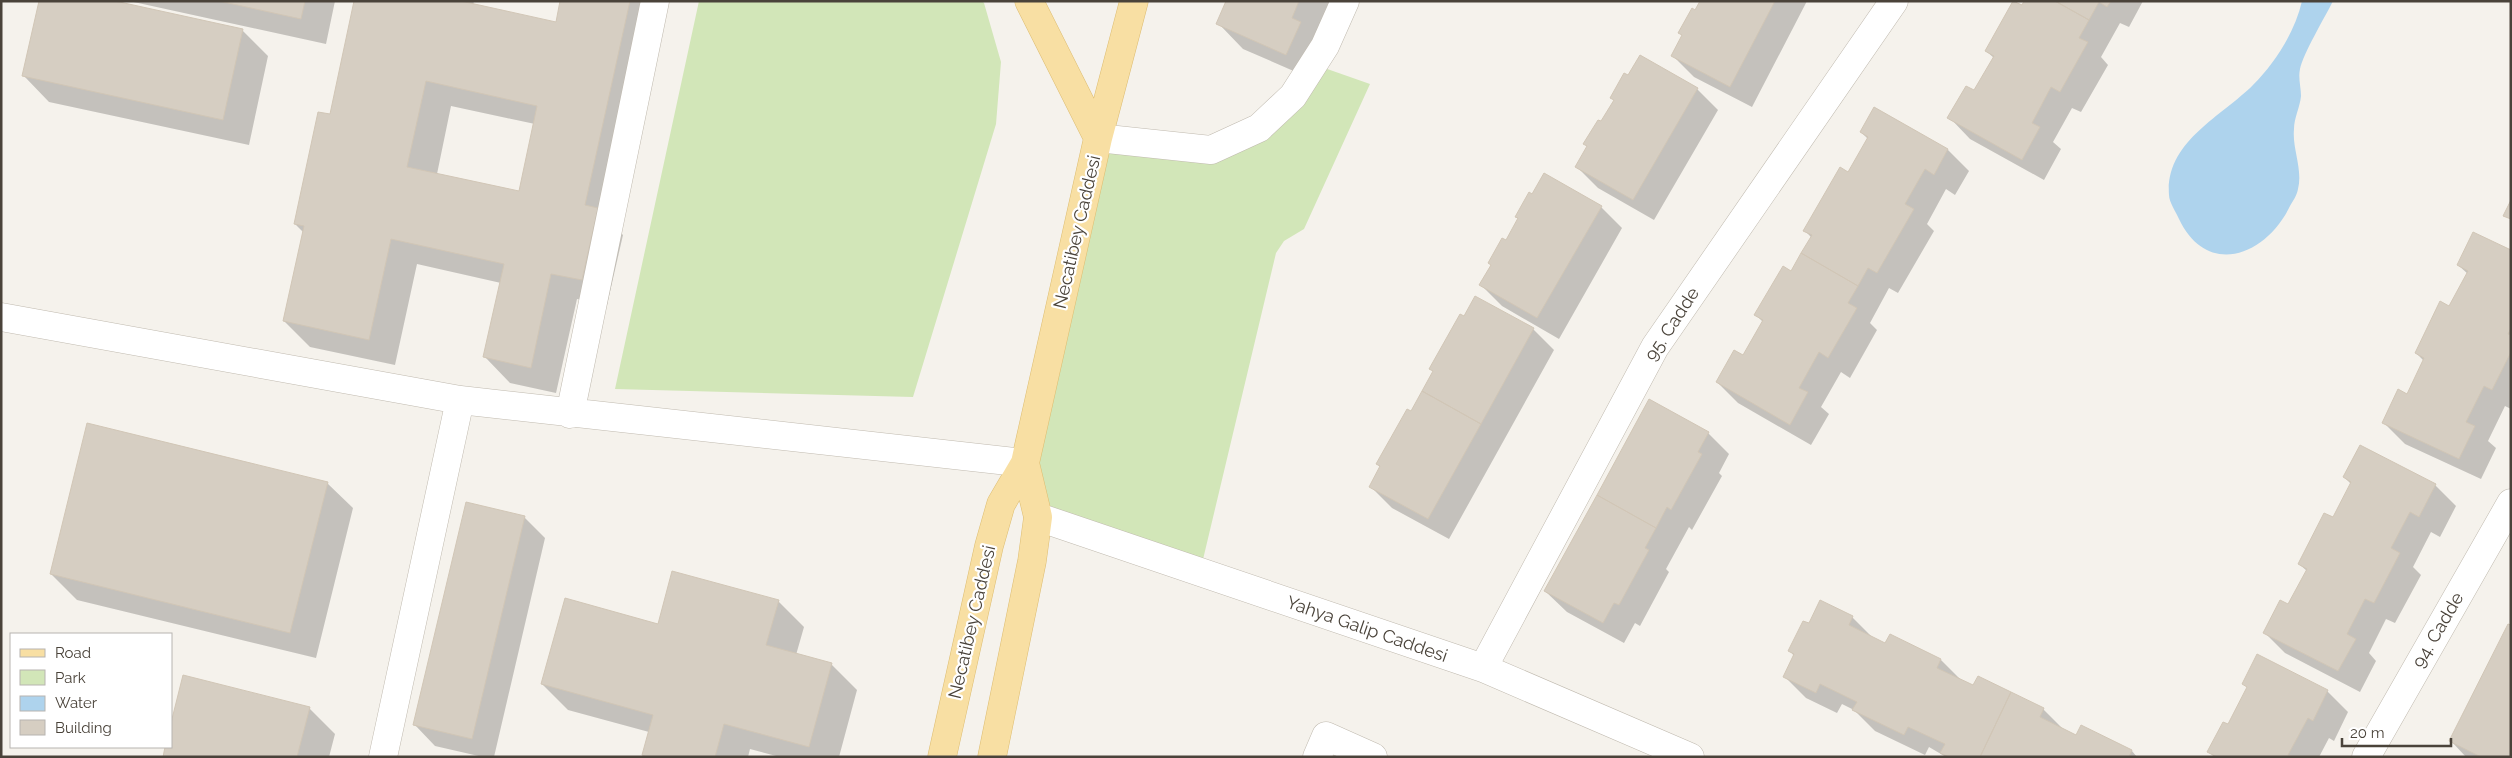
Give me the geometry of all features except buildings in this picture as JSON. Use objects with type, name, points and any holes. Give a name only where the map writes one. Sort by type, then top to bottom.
[{"type":"main road","points":[[1028,1],[1098,138]]},
{"type":"main road","name":"Necatibey Caddesi","points":[[942,757],[989,546],[1001,504],[1025,463],[1098,138],[1134,1]]},
{"type":"main road","name":"Necatibey Caddesi","points":[[992,757],[1032,561],[1038,517],[1025,463]]},
{"type":"street","points":[[570,414],[656,1]]},
{"type":"street","points":[[1098,138],[1211,150],[1259,128],[1293,96],[1325,46],[1345,1]]},
{"type":"street","name":"95. Cadde","points":[[1483,668],[1655,347],[1894,1]]},
{"type":"street","points":[[1,317],[460,400],[570,414],[1025,463]]},
{"type":"street","points":[[383,757],[460,400]]},
{"type":"street","name":"94. Cadde","points":[[2366,757],[2511,503]]},
{"type":"street","name":"Yahya Galip Caddesi","points":[[1038,517],[1483,668],[1690,757]]},
{"type":"street","points":[[1316,757],[1326,736],[1372,757]]},
{"type":"green space","points":[[699,1],[982,1],[984,3],[1001,62],[996,124],[913,397],[615,389]]},
{"type":"green space","points":[[1313,64],[1370,84],[1304,229],[1284,241],[1276,253],[1200,572],[1038,517],[1025,463],[1098,138],[1211,150]]},
{"type":"water","points":[[2302,1],[2333,1],[2300,69],[2301,96],[2294,125],[2294,144],[2299,174],[2297,193],[2279,223],[2252,248],[2236,253],[2220,254],[2205,249],[2191,237],[2170,201],[2170,176],[2176,160],[2185,145],[2197,132],[2240,97],[2269,67],[2289,35]]}]
